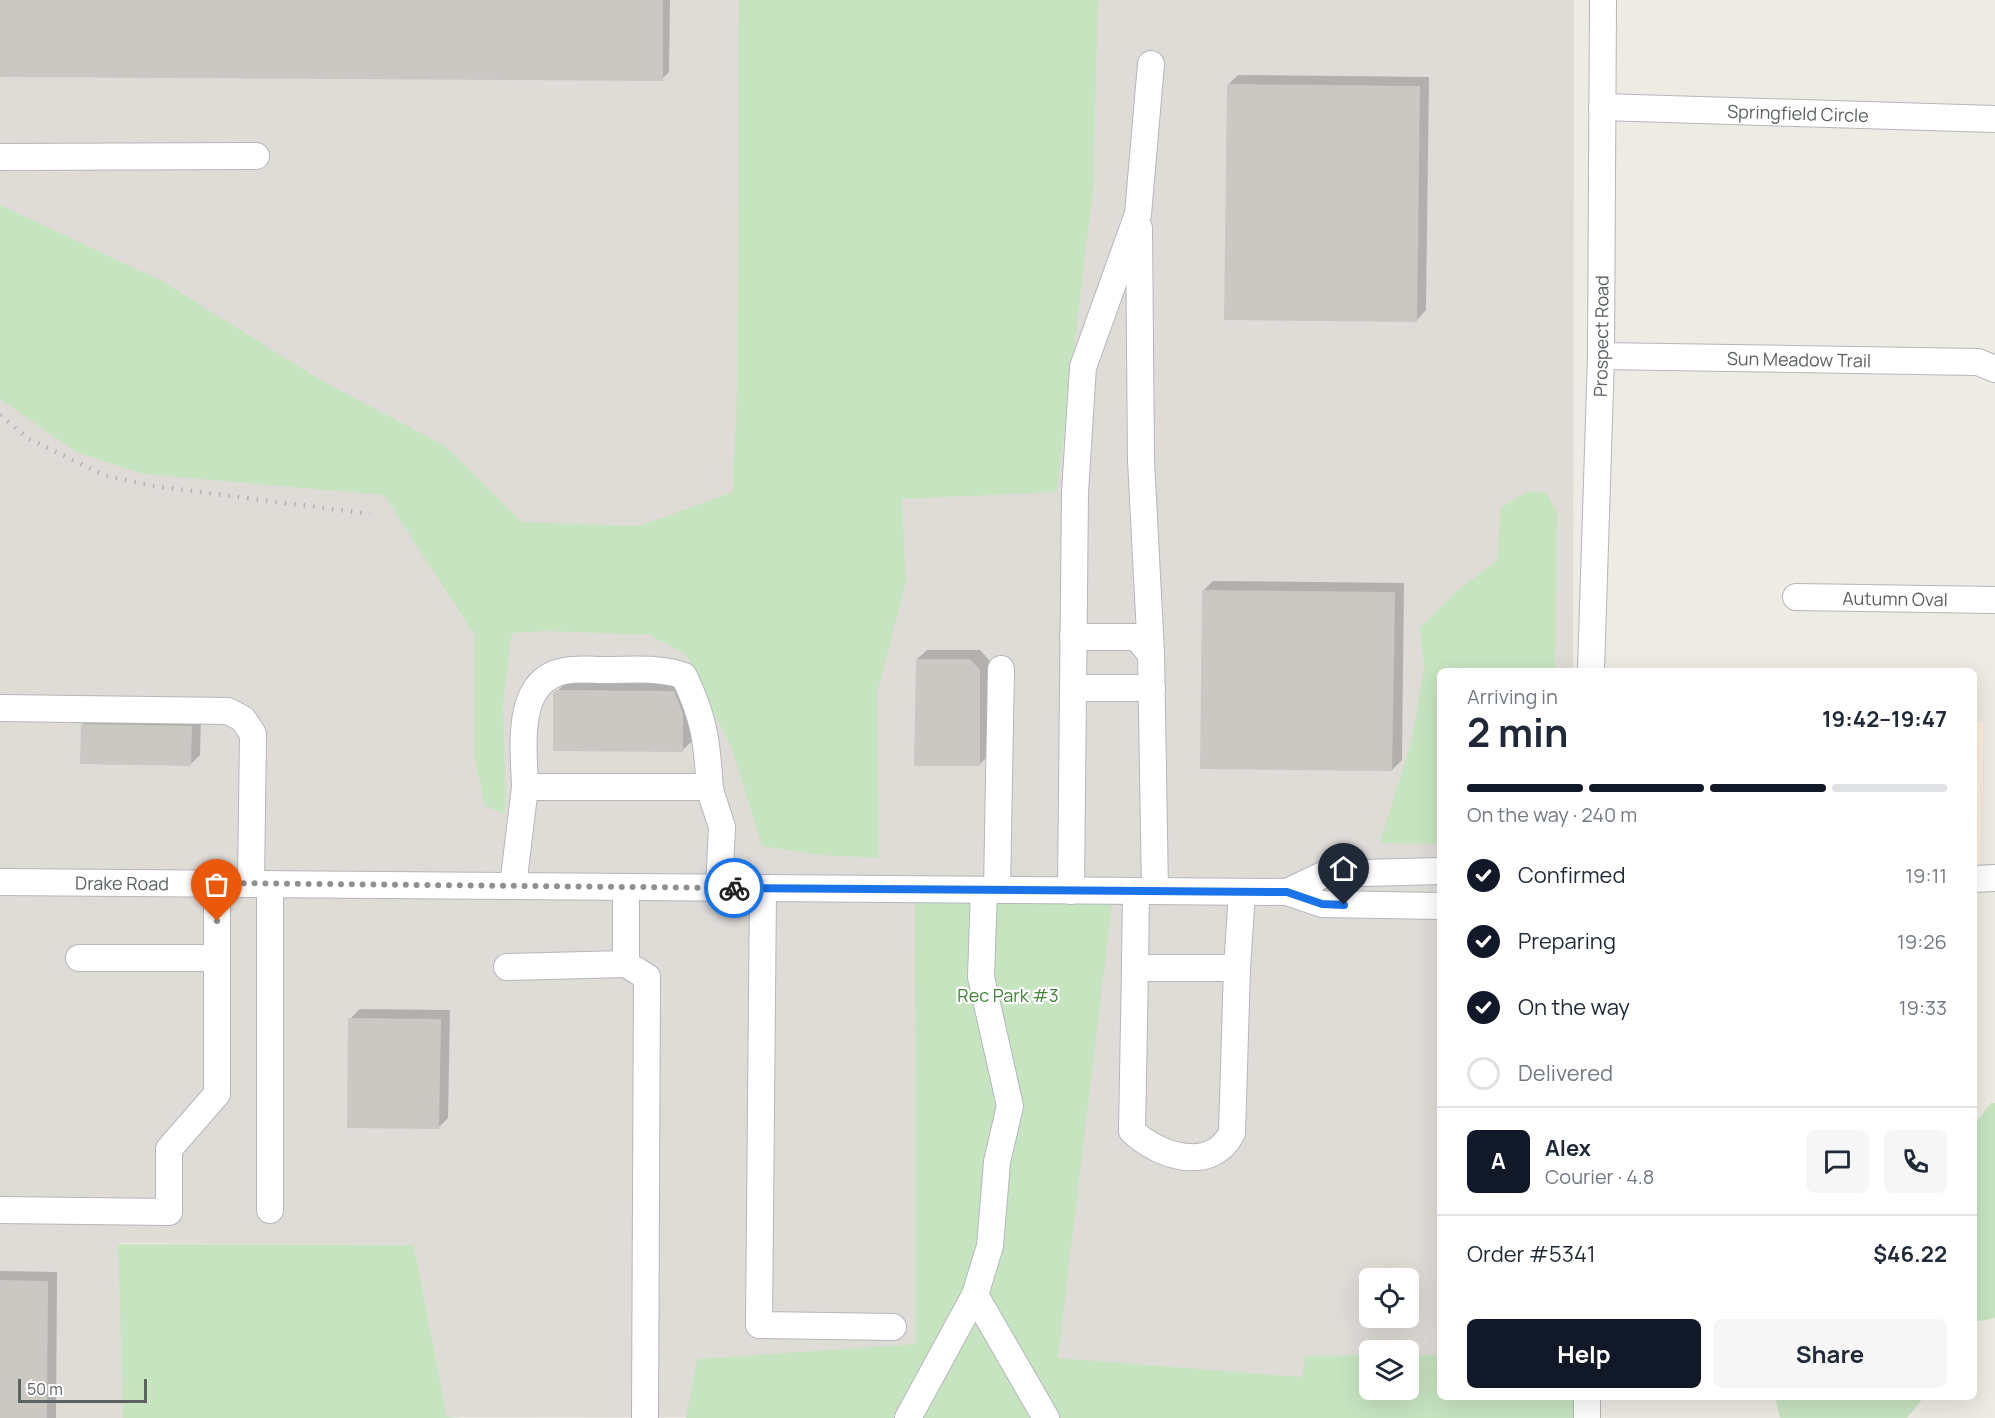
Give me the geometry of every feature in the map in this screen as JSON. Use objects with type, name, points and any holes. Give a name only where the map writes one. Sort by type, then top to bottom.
[{"type":"street","name":"Prospect Road","points":[[1591,668],[1601,356],[1603,0]]},
{"type":"street","points":[[1151,64],[1138,214],[1141,460],[1152,688],[1145,891],[1135,968],[1132,1131],[1145,1143],[1170,1155],[1196,1158],[1216,1153],[1226,1144],[1232,1133],[1237,968],[1242,892]]},
{"type":"street","name":"Springfield Circle","points":[[1602,107],[1995,119]]},
{"type":"street","points":[[0,157],[256,156]]},
{"type":"street","points":[[1071,891],[1075,492],[1083,367],[1138,214]]},
{"type":"street","name":"Sun Meadow Trail","points":[[1601,356],[1978,362],[1995,369]]},
{"type":"street","name":"Autumn Oval","points":[[1796,597],[1995,600]]},
{"type":"street","points":[[1073,637],[1136,637],[1151,654]]},
{"type":"street","points":[[513,886],[525,787],[524,722],[529,705],[544,679],[566,670],[665,669],[684,676],[706,731],[710,790],[722,827],[719,888]]},
{"type":"street","points":[[908,1418],[975,1294],[990,1246],[997,1162],[1010,1106],[981,977],[991,890],[1001,669]]},
{"type":"street","points":[[1073,688],[1152,688]]},
{"type":"street","points":[[0,708],[228,711],[243,719],[253,734],[270,1210]]},
{"type":"street","points":[[525,787],[709,787],[710,790]]},
{"type":"street","name":"Drake Road","points":[[1287,892],[1325,874],[1437,871]]},
{"type":"street","points":[[1977,879],[1995,878]]},
{"type":"street","name":"Drake Road","points":[[0,882],[1287,892],[1322,904],[1437,906]]},
{"type":"street","points":[[0,1210],[169,1212],[169,1149],[217,1094],[217,883]]},
{"type":"street","points":[[626,887],[626,964]]},
{"type":"street","points":[[763,888],[759,1325],[893,1327]]},
{"type":"street","points":[[79,958],[217,958]]},
{"type":"street","points":[[507,967],[626,964],[647,977],[645,1418]]},
{"type":"street","points":[[1135,968],[1237,968]]},
{"type":"street","points":[[975,1294],[1046,1418]]},
{"type":"street","points":[[1587,1400],[1587,1418]]},
{"type":"shaded area","points":[[0,0],[1574,0],[1573,668],[1437,668],[1437,1400],[1573,1400],[1573,1418],[447,1417],[414,1245],[119,1243],[123,1418],[0,1418]]},
{"type":"shaded area","points":[[1977,722],[1983,722],[1980,871],[1977,871]]},
{"type":"green space","points":[[739,0],[1098,0],[1093,190],[1057,492],[902,499],[906,582],[878,689],[879,858],[820,855],[762,846],[733,752],[686,654],[649,635],[546,631],[512,633],[503,704],[506,806],[504,814],[485,806],[474,754],[474,634],[384,495],[143,474],[76,452],[0,399],[0,205],[162,281],[322,381],[444,445],[522,522],[639,526],[733,492],[737,388]]},
{"type":"green space","points":[[1526,492],[1546,492],[1557,512],[1555,668],[1437,668],[1437,844],[1380,843],[1412,738],[1424,668],[1420,628],[1460,588],[1497,561],[1501,508]]},
{"type":"green space","name":"Rec Park #3","points":[[915,901],[1112,904],[1058,1358],[1302,1377],[1305,1356],[1359,1355],[1359,1400],[1419,1400],[1419,1355],[1437,1355],[1437,1400],[1573,1400],[1573,1418],[686,1418],[697,1359],[916,1344]]},
{"type":"green space","points":[[1991,1103],[1995,1103],[1995,1318],[1977,1321],[1977,1121]]},
{"type":"green space","points":[[118,1244],[414,1245],[447,1417],[461,1418],[123,1418]]},
{"type":"green space","points":[[1776,1400],[1922,1400],[1907,1418],[1780,1418]]},
{"type":"building","points":[[0,0],[663,0],[663,81],[0,77]]},
{"type":"building","points":[[1227,84],[1420,86],[1417,322],[1224,320]]},
{"type":"building","points":[[1202,590],[1395,592],[1392,771],[1200,769]]},
{"type":"building","points":[[916,659],[970,659],[980,670],[980,766],[914,766]]},
{"type":"building","points":[[557,690],[674,691],[683,714],[683,752],[553,751],[553,693]]},
{"type":"building","points":[[81,724],[192,726],[191,766],[80,764]]},
{"type":"building","points":[[348,1018],[441,1019],[439,1129],[347,1128]]},
{"type":"building","points":[[0,1280],[48,1281],[47,1418],[0,1418]]},
{"type":"railway","points":[[0,415],[29,439],[106,476],[154,486],[370,514]]},
{"type":"way so far","points":[[217,921],[217,883],[734,888]]},
{"type":"route","points":[[734,888],[1287,892],[1322,904],[1344,905]]}]
